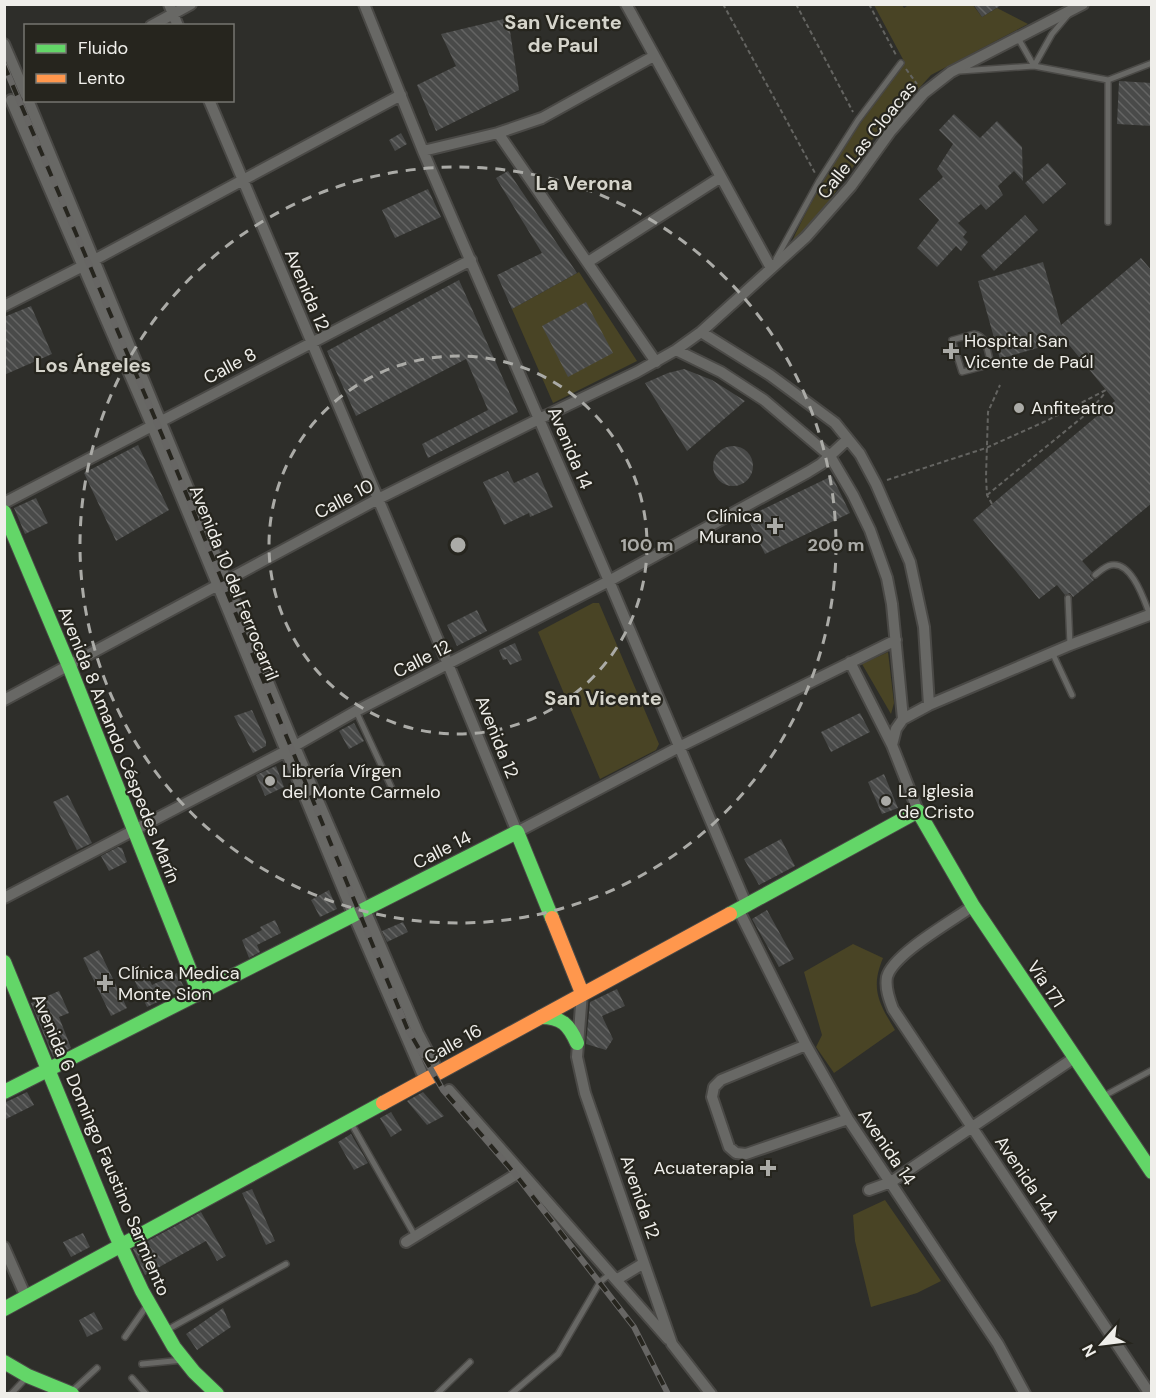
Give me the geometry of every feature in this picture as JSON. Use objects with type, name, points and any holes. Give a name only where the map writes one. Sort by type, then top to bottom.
[{"type":"main road","name":"Avenida 8 Amando Céspedes Marín","points":[[4,512],[69,666],[199,993]]},
{"type":"main road","name":"Vía 171","points":[[918,811],[973,906],[1152,1172]]},
{"type":"main road","name":"Calle 16","points":[[4,1309],[918,811]]},
{"type":"main road","name":"Calle 14","points":[[4,1092],[517,832]]},
{"type":"main road","name":"Avenida 12","points":[[517,832],[582,993]]},
{"type":"main road","name":"Avenida 6 Domingo Faustino Sarmiento","points":[[4,963],[148,1303],[184,1360],[217,1394]]},
{"type":"main road","points":[[539,1017],[560,1018],[570,1028],[577,1043]]},
{"type":"main road","points":[[4,1362],[28,1376],[71,1393]]},
{"type":"street","points":[[153,24],[171,9],[191,4]]},
{"type":"street","name":"Avenida 14","points":[[364,4],[423,151],[679,747],[742,907],[806,1045],[848,1119],[998,1344],[1025,1394]]},
{"type":"street","points":[[626,4],[771,268]]},
{"type":"street","name":"Calle Las Cloacas","points":[[701,332],[806,237],[851,186],[890,132],[924,93],[951,72],[1083,4]]},
{"type":"street","points":[[171,9],[176,24]]},
{"type":"street","name":"Avenida 10 del Ferrocarril","points":[[4,44],[24,90]]},
{"type":"street","points":[[423,151],[498,133],[542,118],[654,56]]},
{"type":"street","points":[[4,306],[83,266],[400,94]]},
{"type":"street","points":[[8,101],[24,96]]},
{"type":"street","name":"Avenida 10 del Ferrocarril","points":[[8,101],[156,423]]},
{"type":"street","name":"Avenida 10 del Ferrocarril","points":[[29,102],[94,259],[156,423],[359,912],[425,1080]]},
{"type":"street","name":"Avenida 12","points":[[210,102],[517,832]]},
{"type":"street","points":[[498,133],[656,362]]},
{"type":"street","points":[[588,262],[721,177]]},
{"type":"street","name":"Calle 8","points":[[4,503],[471,260]]},
{"type":"street","points":[[701,332],[770,375],[835,423],[848,439],[876,484],[910,562],[918,592],[924,627],[929,705]]},
{"type":"street","name":"Calle 10","points":[[4,700],[378,500],[656,362],[701,332]]},
{"type":"street","points":[[676,350],[721,372],[764,400],[830,456],[853,495],[880,554],[892,604],[903,719]]},
{"type":"street","name":"Calle 12","points":[[4,898],[290,749],[356,711],[609,581],[808,472],[848,439]]},
{"type":"street","points":[[892,745],[896,729],[903,719],[929,705],[1052,652],[1151,614]]},
{"type":"street","name":"Calle 14","points":[[517,832],[679,747],[896,639]]},
{"type":"street","points":[[850,662],[892,745],[918,811]]},
{"type":"street","name":"Avenida 14A","points":[[973,906],[902,955],[892,966],[887,979],[887,994],[893,1009],[974,1127],[1150,1394]]},
{"type":"street","name":"Avenida 10 del Ferrocarril","points":[[359,912],[438,1072]]},
{"type":"street","name":"Avenida 12","points":[[582,993],[577,1043],[579,1073],[585,1093],[672,1344],[711,1394]]},
{"type":"street","points":[[806,1045],[721,1080],[714,1087],[712,1097],[729,1147],[736,1154],[746,1154],[848,1119]]},
{"type":"street","points":[[869,1190],[891,1182],[1074,1058]]},
{"type":"street","points":[[449,1090],[672,1344]]},
{"type":"street","points":[[410,1239],[520,1172]]},
{"type":"street","points":[[4,1247],[26,1297]]},
{"type":"street","points":[[613,1277],[644,1263]]},
{"type":"lane","points":[[1034,66],[1052,34],[1072,11]]},
{"type":"lane","points":[[1018,38],[1034,66]]},
{"type":"lane","points":[[771,268],[819,181],[858,120],[901,63]]},
{"type":"lane","points":[[951,72],[1034,66],[1108,80],[1152,63]]},
{"type":"lane","points":[[1108,80],[1108,222]]},
{"type":"lane","points":[[974,334],[980,335],[984,339],[990,360],[981,366],[962,372],[952,340],[974,334]]},
{"type":"lane","points":[[1095,575],[1109,565],[1117,565],[1125,569],[1131,574],[1151,614]]},
{"type":"lane","points":[[1068,598],[1070,645]]},
{"type":"lane","points":[[1052,652],[1072,695]]},
{"type":"lane","points":[[356,711],[394,793]]},
{"type":"lane","points":[[1101,1097],[1152,1070]]},
{"type":"lane","points":[[350,1121],[410,1239]]},
{"type":"lane","points":[[164,1331],[286,1264]]},
{"type":"lane","points":[[511,1394],[558,1354],[600,1282],[613,1277]]},
{"type":"lane","points":[[125,1337],[148,1303]]},
{"type":"lane","points":[[142,1364],[184,1360]]},
{"type":"lane","points":[[437,1394],[470,1362]]},
{"type":"lane","points":[[71,1393],[98,1368]]},
{"type":"lane","points":[[11,1394],[28,1376]]},
{"type":"lane","points":[[132,1378],[146,1394]]},
{"type":"path","points":[[723,4],[819,181]]},
{"type":"path","points":[[796,4],[858,120]]},
{"type":"path","points":[[869,4],[901,63],[924,93]]},
{"type":"path","points":[[992,504],[987,495],[988,412],[1000,385]]},
{"type":"path","points":[[876,484],[986,448],[1046,421],[1106,390],[1090,411],[987,495]]},
{"type":"shaded area","points":[[910,4],[973,5],[982,17],[997,8],[1028,24],[931,75],[873,139],[819,215],[790,246],[814,197],[842,151],[905,63],[874,5],[902,5],[904,8]]},
{"type":"shaded area","points":[[579,272],[637,361],[553,403],[512,309]]},
{"type":"shaded area","points":[[593,603],[599,603],[659,744],[656,750],[600,779],[538,632]]},
{"type":"shaded area","points":[[888,652],[894,703],[891,714],[862,664]]},
{"type":"shaded area","points":[[853,944],[883,958],[877,979],[878,996],[895,1030],[834,1073],[816,1047],[822,1035],[804,972]]},
{"type":"shaded area","points":[[885,1200],[941,1281],[917,1293],[871,1307],[855,1241],[853,1215]]},
{"type":"building","points":[[973,4],[1003,4],[982,17]]},
{"type":"building","points":[[508,18],[519,90],[436,131],[417,85],[456,66],[441,34]]},
{"type":"building","points":[[1119,81],[1152,83],[1152,126],[1117,124]]},
{"type":"building","points":[[954,114],[980,138],[997,121],[1022,147],[1023,181],[1014,171],[998,186],[1003,195],[986,210],[981,204],[958,223],[967,232],[963,237],[968,242],[961,251],[956,246],[937,267],[917,248],[939,220],[919,199],[943,177],[937,169],[953,144],[939,130]]},
{"type":"building","points":[[401,133],[407,144],[395,151],[389,140]]},
{"type":"building","points":[[1048,163],[1066,184],[1043,204],[1025,183]]},
{"type":"building","points":[[508,171],[577,273],[512,309],[497,275],[542,253],[496,178]]},
{"type":"building","points":[[428,189],[441,217],[395,238],[382,210]]},
{"type":"building","points":[[1025,215],[1038,230],[994,271],[981,256]]},
{"type":"building","points":[[1141,258],[1152,271],[1152,503],[1082,561],[1092,572],[1090,576],[1094,580],[1073,597],[1070,593],[1065,595],[1057,585],[1039,599],[973,520],[1115,401],[1065,340],[1000,359],[978,281],[1043,262],[1061,325]]},
{"type":"building","points":[[459,280],[518,412],[428,458],[422,444],[488,410],[466,359],[356,416],[327,351]]},
{"type":"building","points":[[586,302],[613,353],[568,377],[542,326]]},
{"type":"building","points":[[31,306],[52,354],[4,375],[4,317]]},
{"type":"building","points":[[684,369],[712,380],[745,401],[687,451],[645,383]]},
{"type":"building","points":[[138,445],[169,510],[116,541],[84,473]]},
{"type":"building","points":[[733,446],[747,452],[753,466],[747,480],[733,486],[719,480],[713,466],[719,452]]},
{"type":"building","points":[[508,471],[514,483],[538,472],[553,507],[530,517],[529,513],[504,525],[483,482]]},
{"type":"building","points":[[832,476],[850,513],[765,554],[747,517]]},
{"type":"building","points":[[36,498],[48,523],[25,534],[14,508]]},
{"type":"building","points":[[477,610],[487,631],[457,646],[447,625]]},
{"type":"building","points":[[515,643],[522,660],[510,665],[507,659],[503,660],[499,650]]},
{"type":"building","points":[[252,710],[266,741],[266,746],[253,753],[234,716]]},
{"type":"building","points":[[860,713],[870,732],[831,752],[821,732]]},
{"type":"building","points":[[354,723],[364,741],[349,749],[339,731]]},
{"type":"building","name":"Librería Vírgen del Monte Carmelo","points":[[276,766],[284,787],[265,796],[256,775]]},
{"type":"building","points":[[884,774],[898,808],[882,814],[868,782]]},
{"type":"building","points":[[68,795],[92,843],[77,850],[53,802]]},
{"type":"building","points":[[781,839],[795,866],[759,885],[744,859]]},
{"type":"building","points":[[118,847],[122,848],[127,862],[109,871],[101,856]]},
{"type":"building","points":[[329,890],[337,909],[320,917],[311,900]]},
{"type":"building","points":[[767,910],[794,959],[779,967],[752,919]]},
{"type":"building","points":[[275,920],[281,933],[257,945],[260,952],[249,958],[242,940],[262,930],[260,927]]},
{"type":"building","points":[[403,922],[408,932],[387,942],[382,931]]},
{"type":"building","name":"Clínica Medica Monte Sion","points":[[99,950],[127,1008],[111,1016],[83,958]]},
{"type":"building","points":[[144,967],[152,985],[177,973],[185,989],[147,1007],[131,973]]},
{"type":"building","points":[[617,989],[625,1006],[602,1016],[613,1039],[606,1050],[586,1044],[590,1002]]},
{"type":"building","points":[[59,991],[69,1013],[59,1017],[71,1048],[53,1057],[31,1003]]},
{"type":"building","points":[[27,1092],[34,1105],[4,1120],[4,1103]]},
{"type":"building","points":[[423,1092],[444,1116],[427,1125],[407,1101]]},
{"type":"building","points":[[391,1112],[402,1130],[391,1137],[380,1118]]},
{"type":"building","points":[[351,1134],[368,1163],[354,1170],[338,1142]]},
{"type":"building","points":[[252,1189],[275,1241],[266,1245],[242,1193]]},
{"type":"building","points":[[201,1212],[226,1256],[217,1261],[206,1241],[145,1275],[133,1249]]},
{"type":"building","points":[[83,1233],[90,1247],[71,1257],[63,1242]]},
{"type":"building","points":[[223,1308],[231,1327],[197,1350],[186,1334]]},
{"type":"building","points":[[94,1312],[103,1329],[87,1337],[79,1320]]},
{"type":"railway","points":[[4,65],[157,423],[407,1028],[443,1090],[516,1175],[634,1327],[668,1394]]},
{"type":"traffic: fast","points":[[4,512],[69,666],[199,993]]},
{"type":"traffic: fast","points":[[730,914],[918,811],[973,906],[1152,1172]]},
{"type":"traffic: fast","points":[[4,1092],[517,832],[552,918]]},
{"type":"traffic: fast","points":[[4,962],[115,1233],[142,1291],[174,1347],[194,1372],[217,1394]]},
{"type":"traffic: fast","points":[[541,1017],[560,1020],[571,1031],[577,1043]]},
{"type":"traffic: fast","points":[[4,1309],[383,1103]]},
{"type":"traffic: fast","points":[[4,1362],[28,1376],[72,1394]]},
{"type":"traffic: slow","points":[[383,1103],[730,914]]},
{"type":"traffic: slow","points":[[552,918],[582,993]]},
{"type":"place","name":"Hospital San Vicente de Paúl","points":[[951,351]]},
{"type":"place","name":"Anfiteatro","points":[[1019,408]]},
{"type":"place","name":"Clínica Murano","points":[[775,526]]},
{"type":"place","name":"Librería Vírgen del Monte Carmelo","points":[[270,781]]},
{"type":"place","name":"La Iglesia de Cristo","points":[[886,801]]},
{"type":"place","name":"Clínica Medica Monte Sion","points":[[105,983]]},
{"type":"place","name":"Acuaterapia","points":[[768,1168]]},
{"type":"district","name":"San Vicente de Paul","points":[[563,34]]},
{"type":"district","name":"La Verona","points":[[584,183]]},
{"type":"district","name":"Los Ángeles","points":[[93,365]]},
{"type":"district","name":"San Vicente","points":[[603,698]]}]
